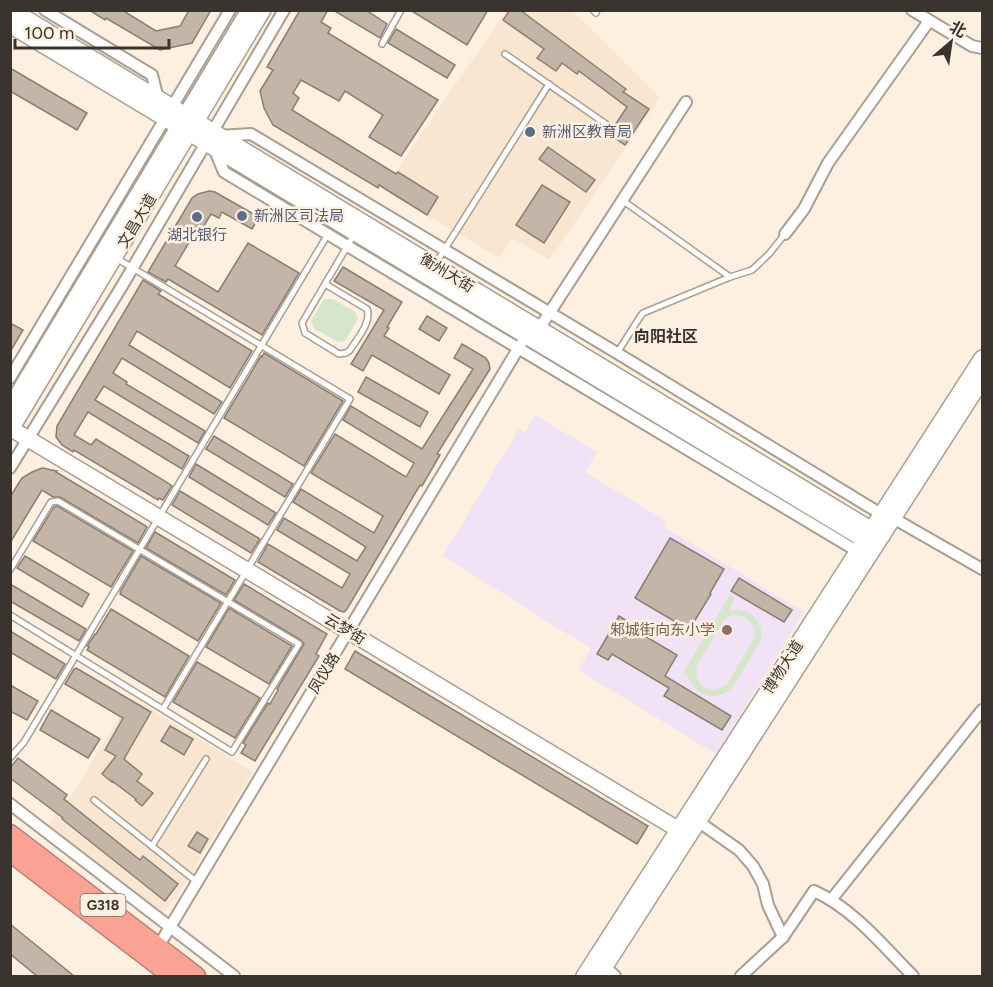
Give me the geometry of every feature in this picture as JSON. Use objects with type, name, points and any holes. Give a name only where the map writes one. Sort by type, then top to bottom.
[{"type":"highway","name":"G318","points":[[10,834],[196,976]]},
{"type":"highway","name":"G318","points":[[10,852],[172,976]]},
{"type":"main road","name":"衡州大街","points":[[12,10],[158,99],[181,120]]},
{"type":"main road","name":"文昌大道","points":[[10,407],[249,10]]},
{"type":"main road","name":"文昌大道","points":[[11,429],[115,257],[181,120],[263,10]]},
{"type":"main road","name":"衡州大街","points":[[10,25],[181,120],[434,266],[528,338]]},
{"type":"main road","name":"衡州大街","points":[[213,140],[352,239],[528,338],[870,540]]},
{"type":"main road","name":"博物大道","points":[[887,516],[982,358]]},
{"type":"main road","name":"博物大道","points":[[584,976],[870,540],[982,380]]},
{"type":"main road","name":"云梦街","points":[[11,429],[679,830]]},
{"type":"main road","name":"博物大道","points":[[606,973],[870,540]]},
{"type":"street","points":[[45,10],[152,75],[158,99]]},
{"type":"street","points":[[10,378],[181,120],[230,10]]},
{"type":"street","points":[[10,468],[213,140],[284,10]]},
{"type":"street","points":[[912,10],[929,17],[972,46],[982,48]]},
{"type":"street","points":[[785,234],[804,209],[828,164],[929,17]]},
{"type":"street","name":"凤仪路","points":[[158,947],[528,338],[549,313],[686,102]]},
{"type":"street","points":[[213,140],[251,134],[887,516],[982,569]]},
{"type":"street","points":[[213,140],[224,172],[328,234],[352,239]]},
{"type":"street","points":[[528,338],[870,540]]},
{"type":"street","points":[[831,900],[982,710]]},
{"type":"street","points":[[10,804],[234,976]]},
{"type":"street","points":[[699,822],[739,850],[753,866],[763,884],[768,905],[783,937]]},
{"type":"street","points":[[741,976],[783,937],[814,891],[856,918],[913,976]]},
{"type":"lane","points":[[382,44],[401,10]]},
{"type":"lane","points":[[505,54],[606,124]]},
{"type":"lane","points":[[434,266],[549,84]]},
{"type":"lane","points":[[622,200],[730,277]]},
{"type":"lane","points":[[10,758],[24,742],[328,234]]},
{"type":"lane","points":[[617,353],[644,313],[752,270],[785,234]]},
{"type":"lane","points":[[325,284],[369,312],[368,321],[346,353],[339,354],[305,333],[302,323],[325,284],[352,239]]},
{"type":"lane","points":[[115,257],[350,399],[163,709]]},
{"type":"lane","points":[[10,570],[51,502],[58,501],[299,644],[232,752],[10,615]]},
{"type":"lane","points":[[152,846],[206,759]]},
{"type":"lane","points":[[94,800],[197,882]]},
{"type":"shaded area","name":"新洲区教育局","points":[[506,11],[572,11],[660,98],[549,260],[512,238],[500,258],[383,190]]},
{"type":"shaded area","points":[[535,415],[597,452],[585,472],[666,521],[663,526],[804,612],[716,754],[578,670],[591,649],[443,556],[519,429],[525,433]]},
{"type":"shaded area","points":[[131,697],[253,772],[177,897],[162,913],[48,824],[72,795]]},
{"type":"green space","points":[[324,299],[333,299],[355,312],[358,319],[345,341],[338,342],[315,329],[311,321]]},
{"type":"green space","points":[[730,595],[735,599],[729,611],[743,611],[754,617],[760,628],[760,642],[732,688],[723,694],[709,696],[700,692],[683,673]],"holes":[[[737,615],[746,618],[753,625],[754,638],[728,683],[716,689],[705,688],[697,679],[697,665],[724,620]]]},
{"type":"building","points":[[89,10],[122,10],[156,31],[180,26],[189,10],[211,10],[192,43],[160,50]]},
{"type":"building","points":[[300,10],[328,10],[321,22],[331,28],[328,33],[438,100],[401,156],[369,137],[383,115],[345,91],[339,101],[301,80],[293,93],[299,98],[292,110],[438,197],[427,215],[273,125],[264,108],[260,91],[273,70],[267,67]]},
{"type":"building","points":[[333,10],[366,10],[387,24],[380,38]]},
{"type":"building","points":[[410,10],[488,10],[467,45]]},
{"type":"building","points":[[510,10],[520,10],[626,89],[623,92],[649,109],[625,145],[609,134],[627,107],[579,71],[577,74],[562,63],[556,71],[537,58],[544,49],[503,20]]},
{"type":"building","points":[[396,29],[455,65],[447,78],[388,43]]},
{"type":"building","points":[[10,68],[87,113],[77,130],[10,91]]},
{"type":"building","points":[[548,147],[595,180],[586,192],[539,159]]},
{"type":"building","points":[[542,185],[570,202],[544,243],[516,225]]},
{"type":"building","points":[[209,191],[215,192],[259,217],[252,229],[222,212],[219,218],[211,214],[201,231],[197,229],[175,266],[218,292],[248,243],[299,273],[262,335],[168,279],[166,282],[148,272],[192,198]]},
{"type":"building","points":[[343,267],[402,302],[384,336],[450,375],[439,394],[372,355],[363,371],[351,364],[384,310],[334,281]]},
{"type":"building","points":[[143,280],[161,291],[158,294],[252,351],[230,388],[137,331],[129,345],[222,402],[214,414],[122,358],[113,373],[127,382],[126,384],[205,431],[198,443],[104,386],[95,400],[189,456],[182,469],[88,412],[74,435],[91,445],[96,439],[168,483],[172,486],[163,500],[159,498],[158,500],[74,450],[73,452],[62,445],[56,437],[57,426]]},
{"type":"building","points":[[427,316],[447,328],[439,341],[419,329]]},
{"type":"building","points":[[10,323],[23,330],[10,352]]},
{"type":"building","points":[[462,344],[486,358],[490,369],[437,454],[440,455],[347,609],[344,612],[340,611],[258,562],[268,544],[342,588],[350,574],[277,530],[284,518],[357,561],[366,547],[293,502],[301,489],[374,533],[383,516],[311,473],[335,434],[406,477],[414,463],[343,420],[351,406],[422,449],[473,369],[454,358]]},
{"type":"building","points":[[264,353],[343,401],[304,466],[224,418]]},
{"type":"building","points":[[366,377],[428,412],[420,427],[358,392]]},
{"type":"building","points":[[214,436],[293,484],[285,497],[206,449]]},
{"type":"building","points":[[196,464],[276,513],[268,525],[189,477]]},
{"type":"building","points":[[42,468],[57,471],[146,526],[138,543],[60,497],[53,497],[42,490],[10,543],[10,497],[22,478]]},
{"type":"building","points":[[180,491],[260,539],[251,553],[172,505]]},
{"type":"building","points":[[57,506],[133,551],[111,587],[33,541],[54,507]]},
{"type":"building","points":[[155,532],[235,580],[226,595],[146,548]]},
{"type":"building","points":[[670,538],[724,569],[689,630],[635,598]]},
{"type":"building","points":[[25,556],[89,594],[82,607],[17,568]]},
{"type":"building","points":[[141,556],[221,603],[198,641],[120,594]]},
{"type":"building","points":[[739,578],[792,610],[784,622],[731,591]]},
{"type":"building","points":[[10,584],[86,629],[79,641],[10,601]]},
{"type":"building","points":[[244,584],[327,634],[316,654],[319,656],[255,761],[241,753],[246,745],[243,743],[268,703],[270,704],[304,644],[234,600]]},
{"type":"building","points":[[229,608],[292,646],[269,684],[206,647]]},
{"type":"building","points":[[111,609],[189,656],[165,697],[87,650],[89,647],[87,646]]},
{"type":"building","points":[[619,616],[630,623],[628,626],[677,655],[665,676],[731,716],[722,730],[664,696],[669,688],[612,654],[608,660],[597,654]]},
{"type":"building","points":[[10,631],[65,664],[56,679],[10,652]]},
{"type":"building","points":[[355,651],[648,826],[637,844],[345,669]]},
{"type":"building","points":[[197,662],[260,698],[235,738],[173,702]]},
{"type":"building","points":[[76,668],[151,712],[124,759],[142,774],[137,781],[153,793],[142,806],[102,774],[116,756],[105,750],[123,718],[65,684]]},
{"type":"building","points":[[10,685],[38,701],[27,720],[10,711]]},
{"type":"building","points":[[51,710],[100,739],[88,758],[40,730]]},
{"type":"building","points":[[170,726],[193,739],[184,755],[161,741]]},
{"type":"building","points":[[18,758],[67,795],[64,799],[140,860],[143,856],[178,884],[165,901],[10,778],[10,768]]},
{"type":"building","points":[[197,832],[208,839],[200,853],[188,846]]},
{"type":"building","points":[[10,924],[74,976],[37,976],[10,954]]},
{"type":"place","name":"新洲区教育局","points":[[530,132]]},
{"type":"place","name":"新洲区司法局","points":[[242,216]]},
{"type":"place","name":"湖北银行","points":[[197,217]]},
{"type":"place","name":"邾城街向东小学","points":[[727,630]]},
{"type":"district","name":"向阳社区","points":[[666,336]]}]
